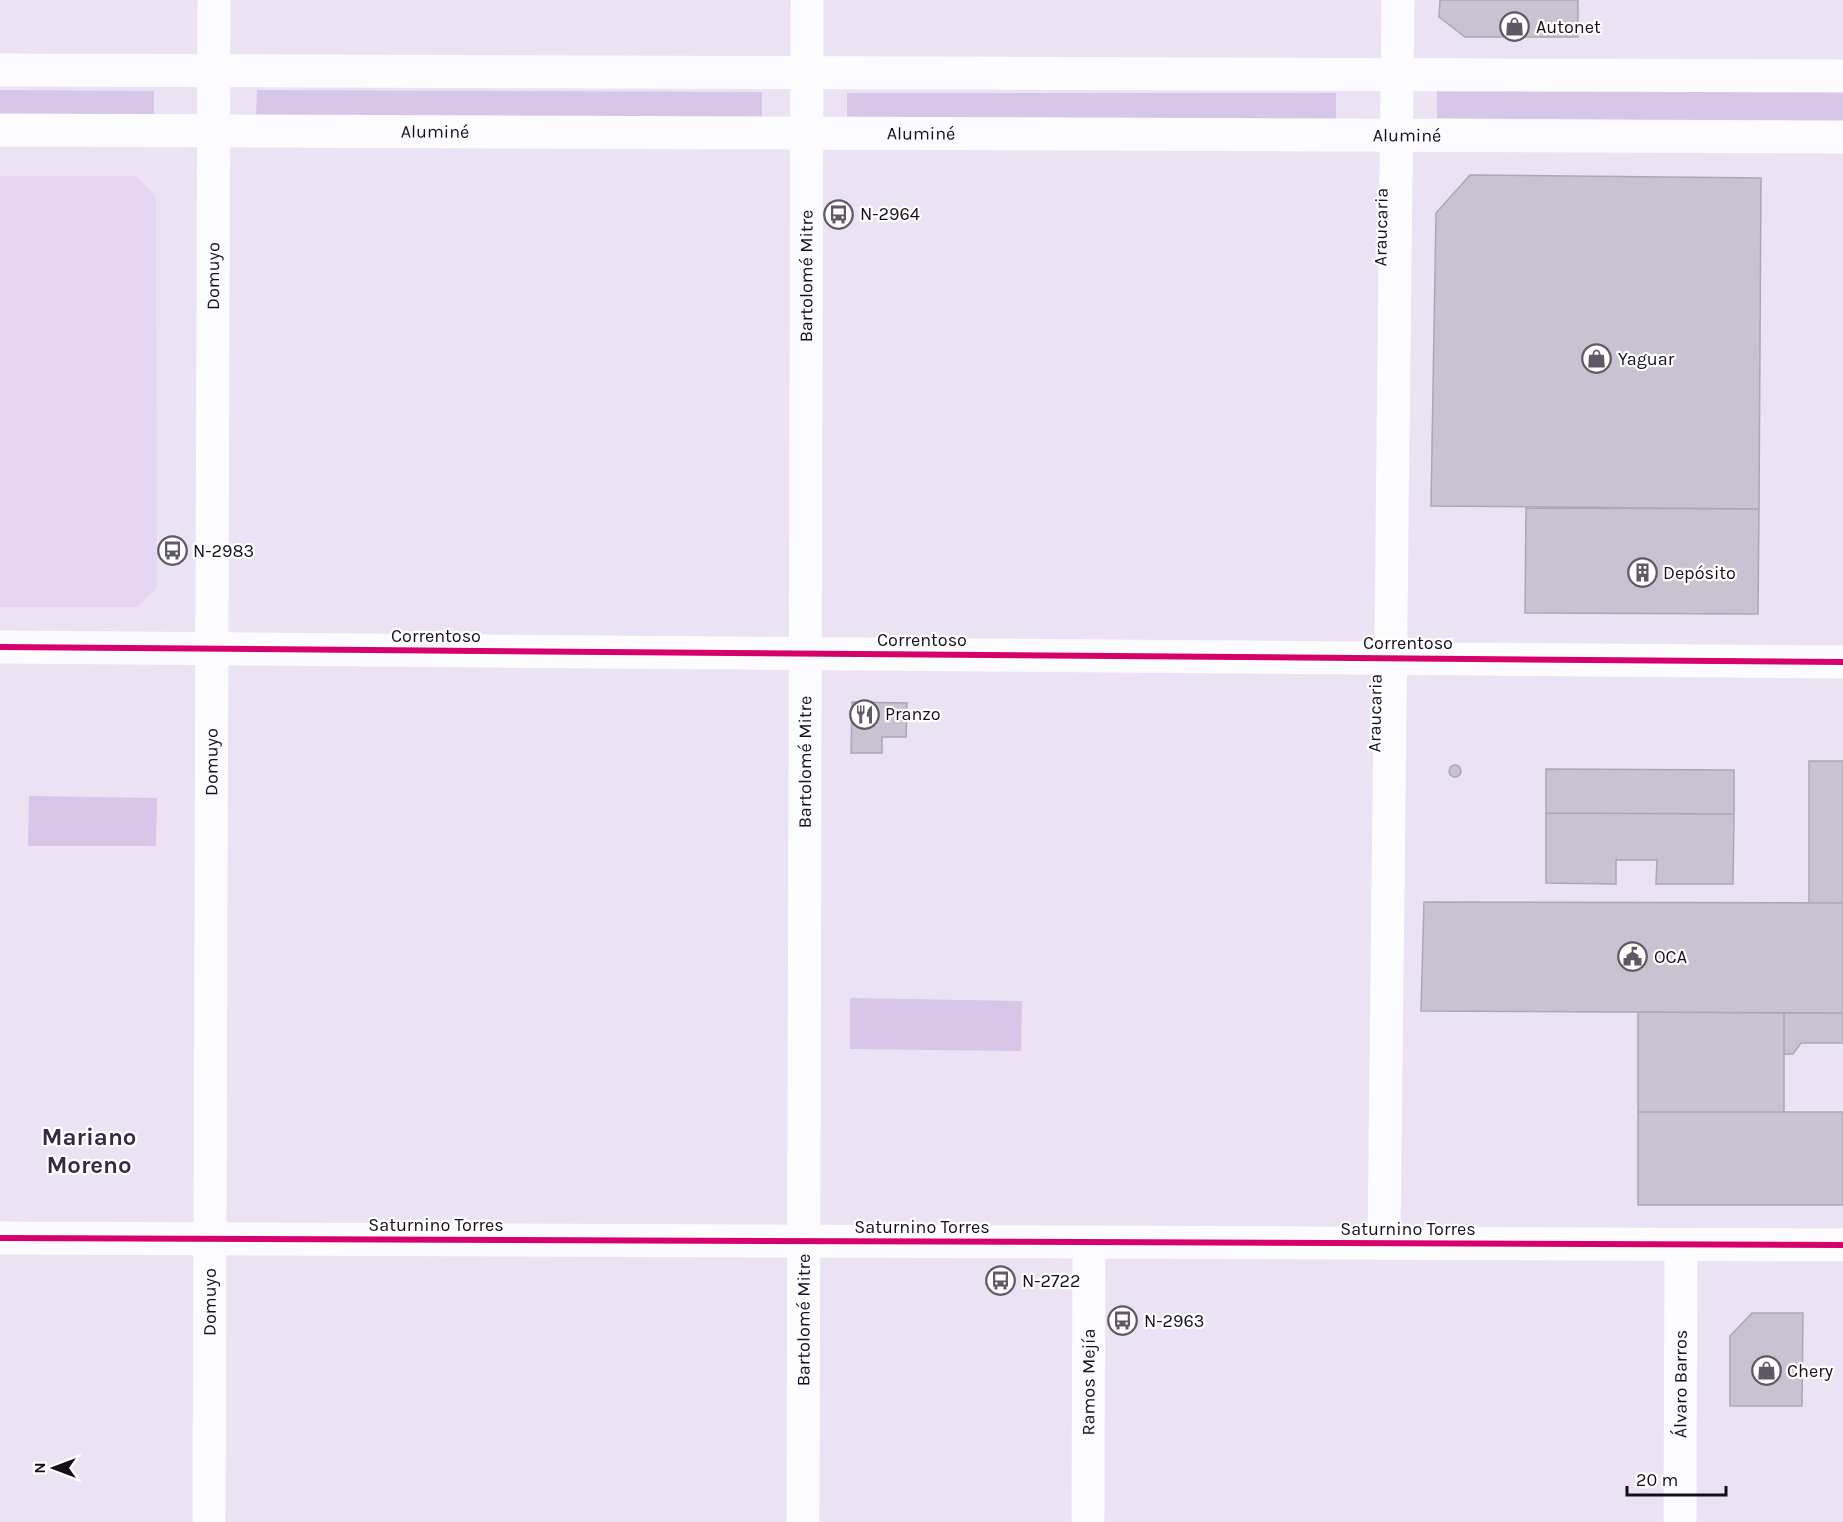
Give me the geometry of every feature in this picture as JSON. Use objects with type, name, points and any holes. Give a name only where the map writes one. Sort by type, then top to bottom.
[{"type":"street","name":"Domuyo","points":[[209,1522],[214,0]]},
{"type":"street","name":"Bartolomé Mitre","points":[[803,1522],[807,0]]},
{"type":"street","name":"Araucaria","points":[[1384,1243],[1398,0]]},
{"type":"street","points":[[0,70],[1843,76]]},
{"type":"street","name":"Aluminé","points":[[0,130],[1843,137]]},
{"type":"street","name":"Correntoso","points":[[0,648],[1843,662]]},
{"type":"street","name":"Saturnino Torres","points":[[0,1238],[1843,1245]]},
{"type":"street","name":"Ramos Mejía","points":[[1088,1522],[1089,1243]]},
{"type":"street","name":"Álvaro Barros","points":[[1680,1522],[1681,1245]]},
{"type":"shaded area","points":[[1437,88],[1843,92],[1843,122],[1437,118]]},
{"type":"shaded area","points":[[0,90],[154,91],[154,115],[0,114]]},
{"type":"shaded area","points":[[257,90],[762,92],[762,119],[256,117]]},
{"type":"shaded area","points":[[847,93],[1336,93],[1336,121],[847,121]]},
{"type":"shaded area","points":[[0,176],[135,176],[156,196],[157,587],[138,607],[0,607]]},
{"type":"shaded area","points":[[29,796],[157,798],[156,846],[28,846]]},
{"type":"shaded area","points":[[850,998],[1022,1001],[1021,1051],[850,1049]]},
{"type":"building","name":"Autonet","points":[[1440,0],[1578,0],[1578,37],[1465,37],[1439,17]]},
{"type":"building","name":"Yaguar","points":[[1470,175],[1761,178],[1759,509],[1431,506],[1436,213]]},
{"type":"building","name":"Depósito","points":[[1526,508],[1759,509],[1758,614],[1525,613]]},
{"type":"building","points":[[852,702],[907,703],[906,737],[882,737],[882,753],[851,753]]},
{"type":"building","points":[[1809,761],[1843,761],[1843,903],[1809,903]]},
{"type":"building","points":[[1457,765],[1461,771],[1457,777],[1453,777],[1449,769]]},
{"type":"building","points":[[1546,769],[1734,770],[1734,814],[1546,813]]},
{"type":"building","points":[[1546,813],[1734,814],[1733,884],[1656,884],[1657,860],[1616,860],[1616,884],[1546,883]]},
{"type":"building","name":"OCA","points":[[1424,902],[1843,903],[1843,1013],[1421,1011]]},
{"type":"building","points":[[1638,1012],[1784,1013],[1784,1112],[1638,1112]]},
{"type":"building","points":[[1784,1013],[1843,1013],[1843,1043],[1801,1043],[1793,1054],[1784,1054]]},
{"type":"building","points":[[1638,1112],[1843,1112],[1843,1205],[1638,1205]]},
{"type":"building","name":"Chery","points":[[1752,1313],[1803,1313],[1802,1406],[1730,1406],[1730,1336]]},
{"type":"cycle path","points":[[0,647],[1843,662]]},
{"type":"cycle path","points":[[0,1238],[1843,1245]]},
{"type":"place","name":"Autonet","points":[[1515,27]]},
{"type":"place","name":"N-2964","points":[[839,214]]},
{"type":"place","name":"Yaguar","points":[[1597,359]]},
{"type":"place","name":"N-2983","points":[[172,551]]},
{"type":"place","name":"Depósito","points":[[1642,573]]},
{"type":"place","name":"Pranzo","points":[[864,714]]},
{"type":"place","name":"OCA","points":[[1633,957]]},
{"type":"place","name":"N-2722","points":[[1001,1281]]},
{"type":"place","name":"N-2963","points":[[1123,1321]]},
{"type":"place","name":"Chery","points":[[1766,1371]]},
{"type":"district","name":"Mariano Moreno","points":[[89,1151]]}]
